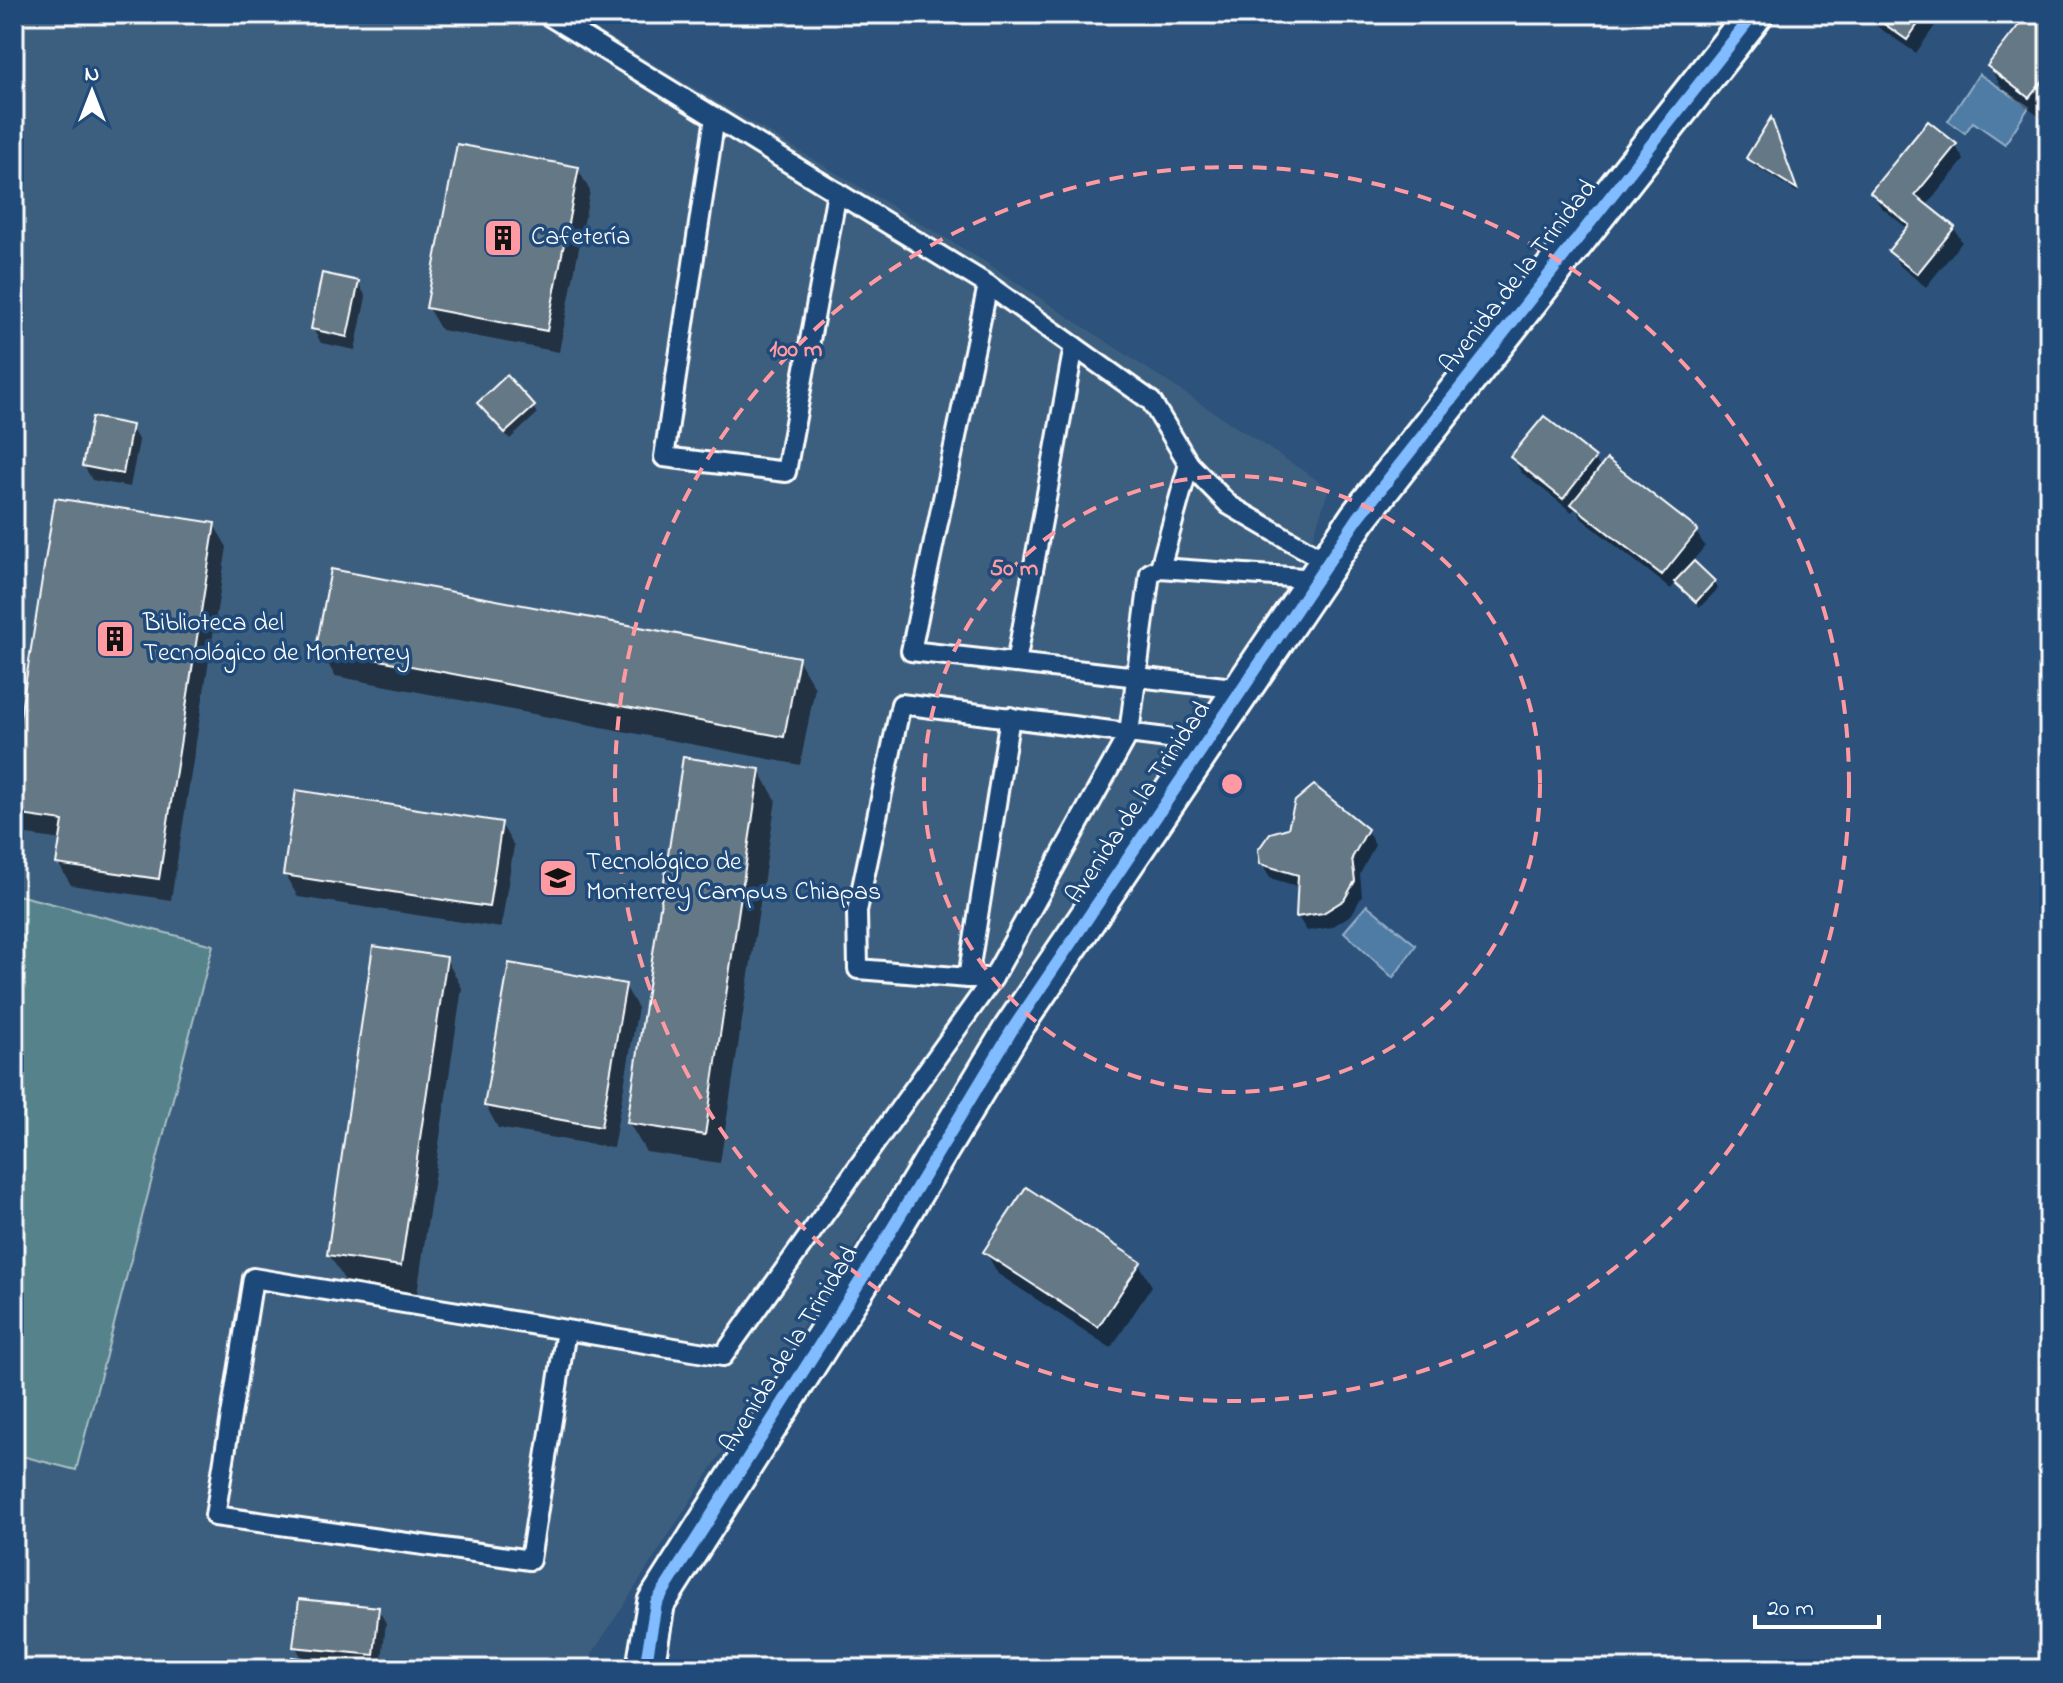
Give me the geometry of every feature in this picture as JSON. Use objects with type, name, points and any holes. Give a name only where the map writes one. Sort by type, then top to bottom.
[{"type":"street","name":"Avenida de la Trinidad","points":[[645,1669],[656,1603],[866,1272],[1012,1030],[1358,518],[1754,14]]},
{"type":"lane","points":[[546,14],[988,285],[1151,401],[1189,464],[1229,505],[1322,571]]},
{"type":"lane","points":[[715,117],[664,457],[786,472],[837,192]]},
{"type":"lane","points":[[988,285],[911,651],[1242,689]]},
{"type":"lane","points":[[1016,663],[1074,346]]},
{"type":"lane","points":[[1160,568],[1189,464]]},
{"type":"lane","points":[[566,1330],[530,1560],[215,1516],[253,1278],[723,1356],[993,978],[1129,733],[1150,573],[1160,568],[1322,571]]},
{"type":"lane","points":[[993,978],[858,969],[857,911],[901,704],[1206,743]]},
{"type":"lane","points":[[968,978],[1010,717]]},
{"type":"shaded area","name":"Tecnológico de Monterrey Campus Chiapas","points":[[14,14],[570,14],[982,260],[1329,488],[1290,606],[916,1150],[592,1654],[587,1669],[14,1669]]},
{"type":"shaded area","points":[[1979,74],[2029,107],[2005,144],[1973,122],[1965,133],[1948,121]]},
{"type":"shaded area","points":[[1367,905],[1416,945],[1393,978],[1344,932]]},
{"type":"green space","points":[[14,894],[213,945],[76,1470],[14,1454]]},
{"type":"building","points":[[1870,14],[1925,14],[1907,40]]},
{"type":"building","points":[[2021,14],[2049,14],[2049,79],[2046,77],[2029,98],[1987,66],[2025,17]]},
{"type":"building","points":[[1771,117],[1797,189],[1746,158]]},
{"type":"building","points":[[1928,121],[1957,144],[1915,195],[1955,227],[1917,274],[1888,251],[1909,225],[1870,192]]},
{"type":"building","name":"Cafetería","points":[[457,144],[579,167],[547,331],[426,308]]},
{"type":"building","points":[[322,273],[359,281],[347,337],[311,329]]},
{"type":"building","points":[[507,375],[535,406],[505,433],[477,403]]},
{"type":"building","points":[[1544,416],[1596,457],[1563,499],[1510,457]]},
{"type":"building","points":[[92,417],[132,425],[123,474],[82,466]]},
{"type":"building","points":[[1607,459],[1698,530],[1662,575],[1571,504]]},
{"type":"building","name":"Biblioteca del Tecnológico de Monterrey","points":[[55,498],[215,523],[159,879],[56,864],[63,821],[14,814],[14,755]]},
{"type":"building","points":[[1694,561],[1715,581],[1696,602],[1674,582]]},
{"type":"building","points":[[331,569],[799,657],[784,737],[316,648]]},
{"type":"building","points":[[683,757],[760,769],[705,1135],[627,1123]]},
{"type":"building","points":[[1314,785],[1368,829],[1352,858],[1355,881],[1344,900],[1323,913],[1296,917],[1298,875],[1260,864],[1258,850],[1270,833],[1288,828],[1295,801]]},
{"type":"building","points":[[296,790],[502,822],[489,907],[283,875]]},
{"type":"building","points":[[373,946],[447,957],[401,1266],[327,1255]]},
{"type":"building","points":[[509,963],[626,984],[601,1127],[484,1106]]},
{"type":"building","points":[[1026,1187],[1141,1262],[1098,1327],[983,1252]]},
{"type":"building","points":[[299,1599],[379,1607],[374,1655],[293,1647]]},
{"type":"building","points":[[292,1657],[353,1666],[353,1669],[291,1669]]},
{"type":"cycle path","points":[[645,1669],[656,1603],[866,1272],[1012,1030],[1358,518],[1754,14]]},
{"type":"place","name":"Cafetería","points":[[503,238]]},
{"type":"place","name":"Biblioteca del Tecnológico de Monterrey","points":[[115,639]]},
{"type":"place","name":"Tecnológico de Monterrey Campus Chiapas","points":[[558,878]]}]
